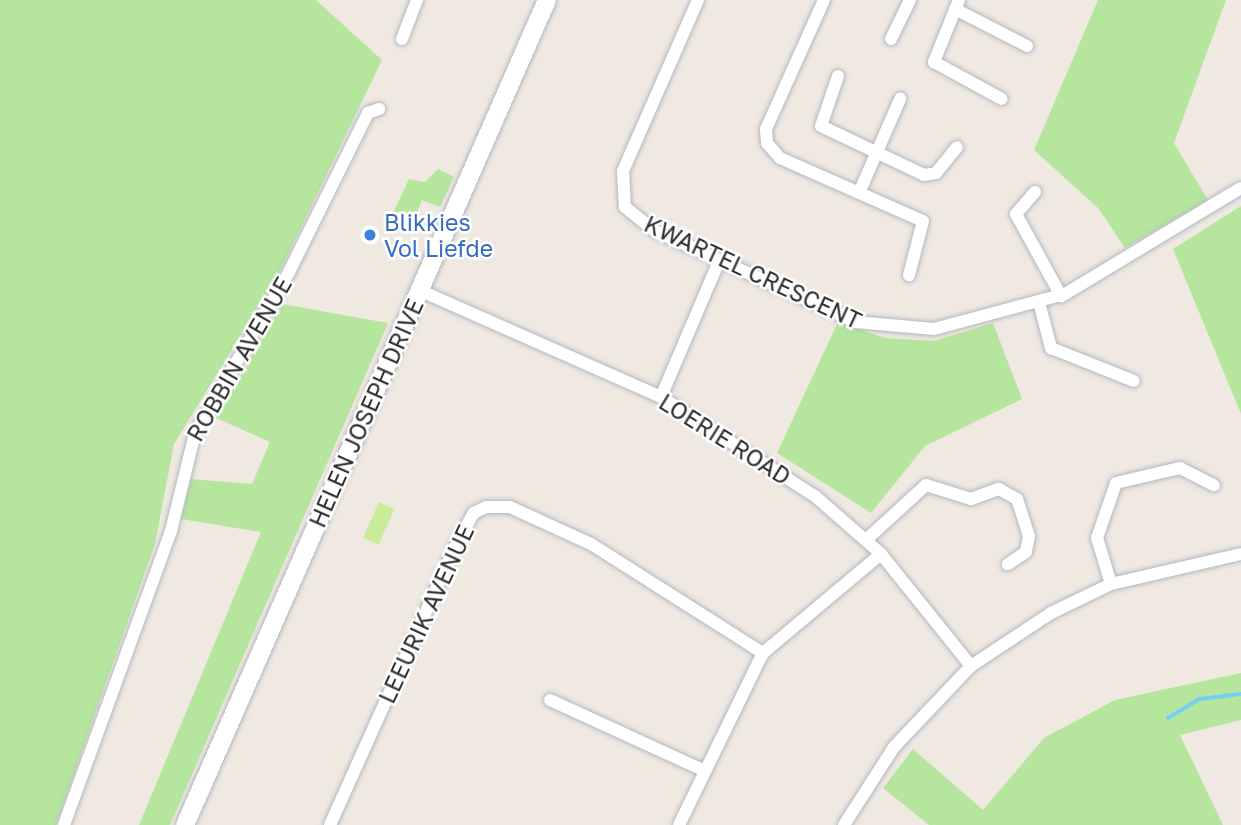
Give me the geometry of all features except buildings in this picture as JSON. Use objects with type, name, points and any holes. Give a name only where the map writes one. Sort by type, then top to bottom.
[{"type":"street","points":[[402,39],[417,0]]},
{"type":"street","name":"HELEN JOSEPH DRIVE","points":[[185,825],[547,0]]},
{"type":"street","name":"KWARTEL CRESCENT","points":[[698,0],[621,183],[634,217],[719,261],[882,329],[934,329],[1061,296],[1241,188]]},
{"type":"street","points":[[824,0],[766,129],[767,143],[780,158],[923,221],[909,275]]},
{"type":"street","points":[[891,39],[910,0]]},
{"type":"street","points":[[1002,99],[934,62],[957,5],[1027,46]]},
{"type":"street","points":[[838,76],[819,123],[877,153],[931,176],[957,148]]},
{"type":"street","points":[[859,193],[900,99]]},
{"type":"street","name":"ROBBIN AVENUE","points":[[64,825],[167,542],[188,448],[289,272],[368,113],[379,109]]},
{"type":"street","points":[[1035,192],[1016,214],[1061,296]]},
{"type":"street","points":[[661,397],[719,261]]},
{"type":"street","name":"LOERIE ROAD","points":[[421,291],[661,397],[816,497],[881,554],[971,666]]},
{"type":"street","points":[[1039,302],[1051,348],[1133,381]]},
{"type":"street","points":[[1111,584],[1097,538],[1116,483],[1180,468],[1214,485]]},
{"type":"street","points":[[866,540],[926,485],[971,499],[999,489],[1017,499],[1029,536],[1026,552],[1008,564]]},
{"type":"street","name":"LEEURIK AVENUE","points":[[330,825],[465,525],[486,507],[510,507],[591,544],[762,653]]},
{"type":"street","points":[[679,825],[701,769],[762,653],[881,554]]},
{"type":"street","points":[[844,825],[894,747],[971,666],[1051,613],[1111,584],[1241,554]]},
{"type":"street","points":[[550,700],[701,769]]},
{"type":"green space","points":[[0,0],[316,0],[382,60],[281,269],[174,444],[155,544],[56,825],[0,825]]},
{"type":"green space","points":[[1098,0],[1226,0],[1174,143],[1208,200],[1125,248],[1099,209],[1034,150]]},
{"type":"green space","points":[[438,169],[454,177],[440,207],[422,200],[414,219],[394,211],[409,179],[425,182]]},
{"type":"green space","points":[[1241,206],[1241,414],[1173,249]]},
{"type":"green space","points":[[282,304],[388,323],[170,825],[139,825],[261,532],[181,519],[190,479],[252,484],[270,442],[216,418]]},
{"type":"green space","points":[[838,322],[885,338],[934,341],[993,323],[1022,399],[925,446],[871,513],[777,453]]},
{"type":"green space","points":[[379,502],[395,509],[379,545],[363,538]]},
{"type":"green space","points":[[1241,673],[1241,720],[1180,735],[1223,825],[929,825],[883,788],[913,749],[983,810],[1044,738],[1115,700]]},
{"type":"waterway","points":[[1168,718],[1200,699],[1241,694]]},
{"type":"place","name":"Blikkies Vol Liefde","points":[[370,235]]}]
